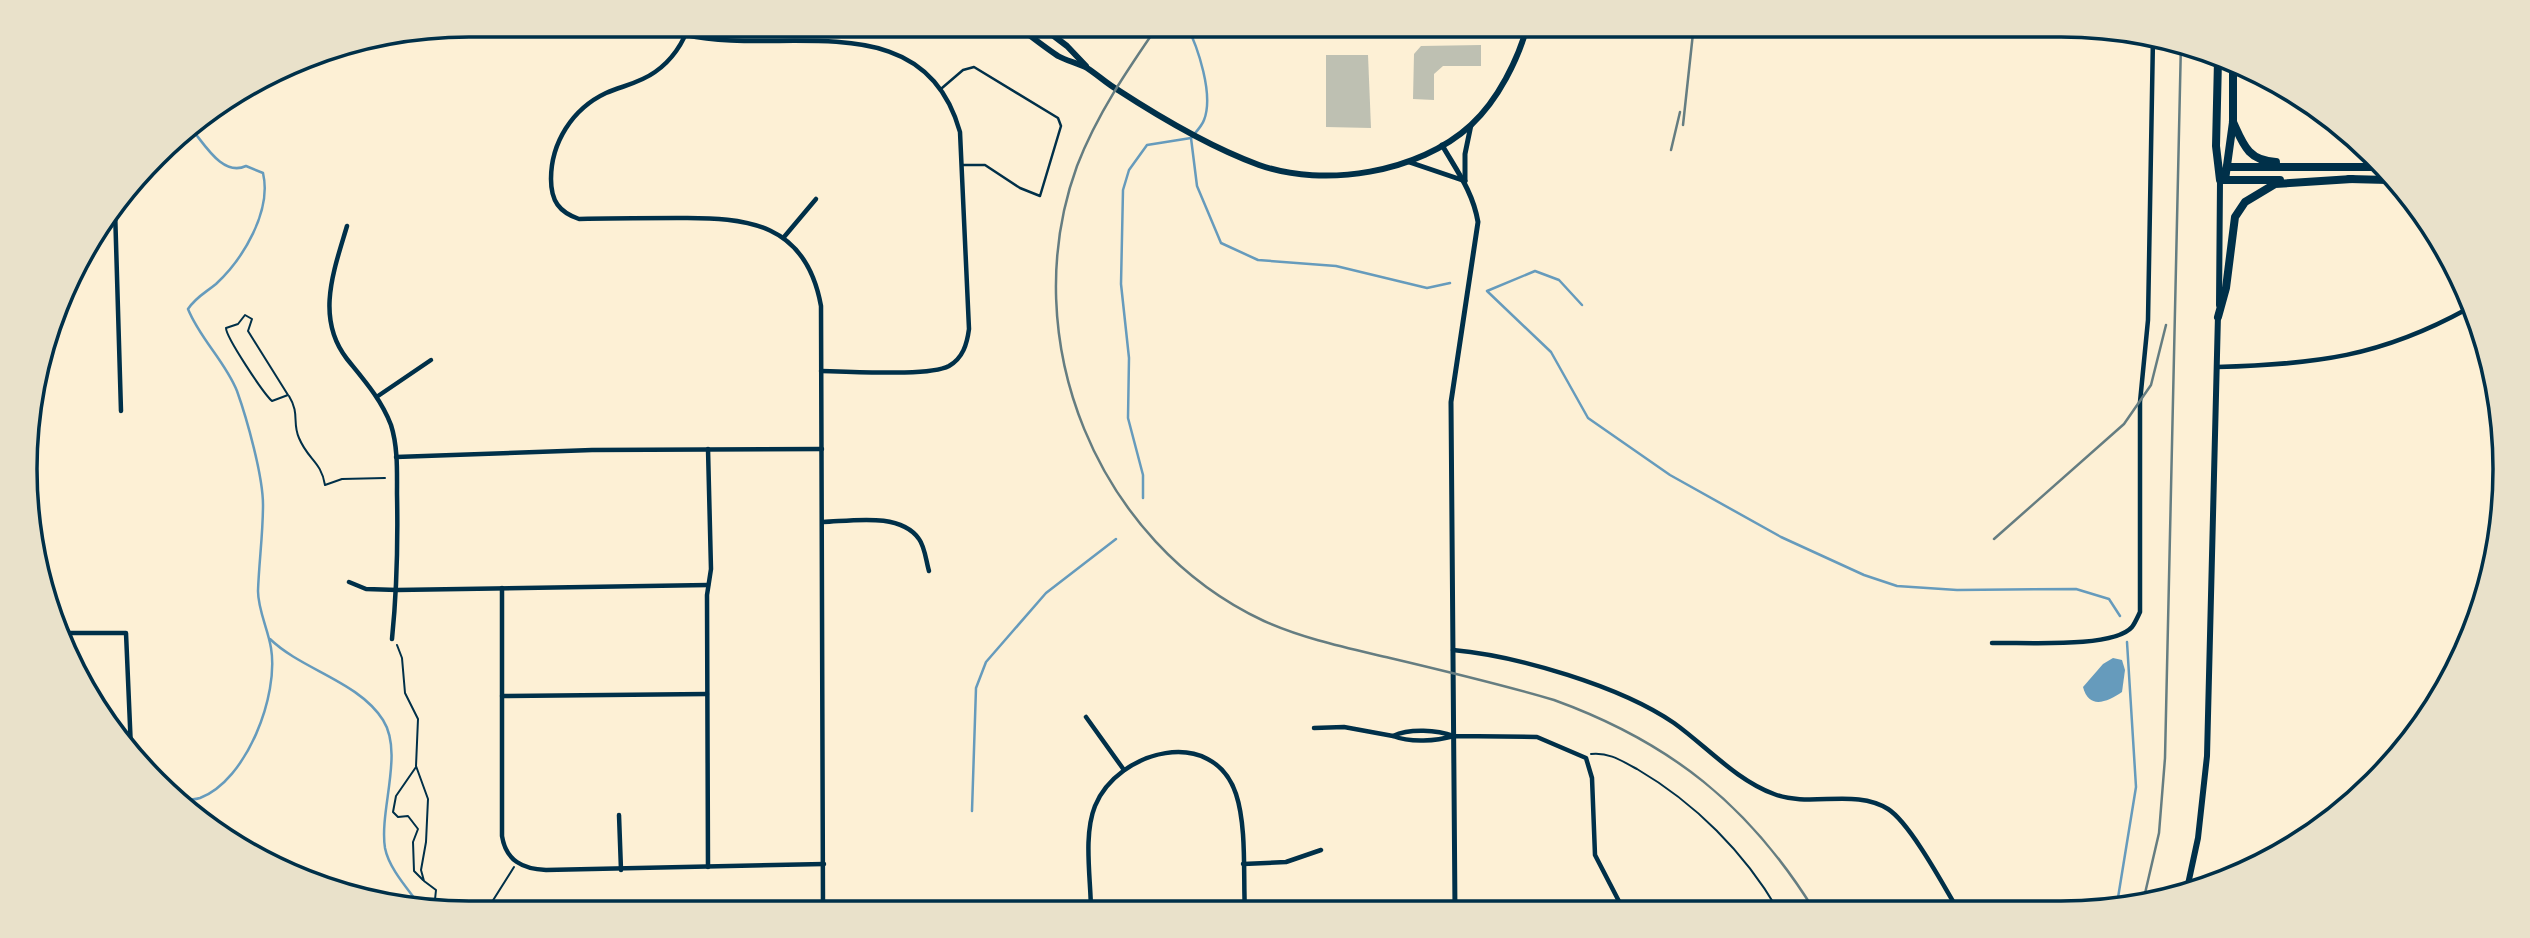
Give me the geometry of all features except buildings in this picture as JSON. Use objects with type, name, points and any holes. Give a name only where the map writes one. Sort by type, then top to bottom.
[{"type":"highway","points":[[2218,67],[2222,180],[2382,180]]},
{"type":"highway","points":[[2223,167],[2233,122],[2233,73]]},
{"type":"highway","points":[[2233,122],[2243,146],[2255,158],[2270,162],[2352,167]]},
{"type":"highway","points":[[2223,167],[2371,167]]},
{"type":"highway","points":[[2218,317],[2226,288],[2235,216],[2245,202],[2275,184],[2352,180]]},
{"type":"main road","points":[[1033,37],[1060,57],[1087,68],[1214,145],[1261,165],[1295,173],[1353,173],[1408,161],[1442,145],[1471,125],[1505,79],[1523,37]]},
{"type":"main road","points":[[1055,37],[1087,68]]},
{"type":"main road","points":[[2188,882],[2201,818],[2207,756],[2222,180]]},
{"type":"street","points":[[685,37],[673,56],[656,71],[634,84],[605,94],[586,106],[570,122],[557,143],[551,166],[551,190],[555,203],[565,214],[579,219],[726,217],[767,228],[784,237],[810,268],[817,286],[821,306],[823,901]]},
{"type":"street","points":[[695,37],[709,40],[828,40],[876,47],[904,57],[927,71],[954,108],[960,132],[969,329],[960,356],[936,370],[821,371]]},
{"type":"street","points":[[1992,643],[2097,640],[2132,627],[2140,612],[2140,402],[2148,320],[2153,47]]},
{"type":"street","points":[[1465,181],[1465,154],[1471,125]]},
{"type":"street","points":[[1442,145],[1465,181],[1478,222],[1451,402],[1455,901]]},
{"type":"street","points":[[1408,161],[1465,181]]},
{"type":"street","points":[[784,237],[816,199]]},
{"type":"street","points":[[115,221],[121,411]]},
{"type":"street","points":[[347,226],[332,279],[328,308],[331,326],[344,356],[377,396],[391,427],[396,457],[397,590],[392,639]]},
{"type":"street","points":[[2217,367],[2317,362],[2383,348],[2424,333],[2463,312]]},
{"type":"street","points":[[377,396],[431,360]]},
{"type":"street","points":[[396,457],[708,449],[822,449]]},
{"type":"street","points":[[708,449],[711,569],[708,585],[708,867]]},
{"type":"street","points":[[823,522],[888,521],[902,525],[921,541],[929,571]]},
{"type":"street","points":[[349,582],[366,589],[397,590],[708,585]]},
{"type":"street","points":[[502,588],[502,836],[507,850],[516,862],[531,869],[621,870],[824,864]]},
{"type":"street","points":[[70,633],[126,632],[131,738]]},
{"type":"street","points":[[1452,650],[1492,655],[1610,691],[1673,723],[1753,784],[1773,794],[1807,801],[1861,800],[1889,810],[1924,856],[1952,901]]},
{"type":"street","points":[[502,696],[707,694]]},
{"type":"street","points":[[1086,717],[1124,770]]},
{"type":"street","points":[[1314,728],[1344,727],[1393,736],[1401,732],[1442,732],[1454,736],[1537,737],[1583,755],[1592,778],[1595,855],[1619,901]]},
{"type":"street","points":[[1091,901],[1090,826],[1101,793],[1124,770],[1148,757],[1184,750],[1216,765],[1236,794],[1245,901]]},
{"type":"street","points":[[620,815],[621,870]]},
{"type":"street","points":[[1243,864],[1286,862],[1321,850]]},
{"type":"lane","points":[[942,88],[963,70],[974,67],[1058,118],[1062,126],[1040,196],[1020,188],[985,165],[962,165]]},
{"type":"path","points":[[288,395],[272,401],[263,392],[244,357],[226,335],[226,328],[238,324],[245,315],[252,319],[248,331],[297,409],[297,435],[310,458],[322,468],[325,485],[342,479],[385,478]]},
{"type":"path","points":[[392,639],[402,658],[405,693],[418,719],[416,766],[428,799],[426,842],[421,870],[425,881]]},
{"type":"path","points":[[1583,755],[1599,753],[1613,756],[1686,802],[1748,865],[1772,901]]},
{"type":"path","points":[[416,766],[396,796],[393,812],[414,820],[418,830],[413,842],[414,871],[436,890],[435,900]]},
{"type":"path","points":[[493,901],[516,862]]},
{"type":"water","points":[[2113,658],[2122,660],[2125,670],[2122,692],[2105,701],[2090,699],[2083,687],[2103,664]]},
{"type":"waterway","points":[[1192,37],[1200,58],[1207,98],[1204,120],[1191,138],[1197,186],[1221,243],[1258,260],[1336,266],[1427,288],[1450,283]]},
{"type":"waterway","points":[[191,800],[217,788],[232,774],[245,755],[264,711],[272,667],[271,648],[258,598],[263,505],[254,448],[232,380],[188,309],[226,274],[245,248],[263,203],[263,173],[246,166],[237,168],[221,163],[196,134]]},
{"type":"waterway","points":[[1143,498],[1143,475],[1128,418],[1129,358],[1121,284],[1123,190],[1129,170],[1147,145],[1191,138]]},
{"type":"waterway","points":[[1582,305],[1559,280],[1535,271],[1487,291],[1551,352],[1588,418],[1670,475],[1781,537],[1864,575],[1897,586],[1957,590],[2076,589],[2109,599],[2120,616]]},
{"type":"waterway","points":[[972,811],[976,688],[986,662],[1046,593],[1116,539]]},
{"type":"waterway","points":[[270,639],[283,650],[359,695],[383,720],[389,733],[391,749],[385,848],[395,871],[415,898]]},
{"type":"waterway","points":[[2118,898],[2136,787],[2127,642]]},
{"type":"railway","points":[[1150,37],[1114,92],[1077,166],[1060,232],[1056,299],[1064,365],[1084,429],[1115,488],[1155,541],[1205,586],[1264,621],[1326,642],[1554,700],[1634,736],[1670,757],[1734,808],[1762,839],[1808,901]]},
{"type":"railway","points":[[1683,125],[1693,37]]},
{"type":"railway","points":[[2145,893],[2159,833],[2165,758],[2181,54]]},
{"type":"railway","points":[[1671,150],[1680,112]]},
{"type":"railway","points":[[1994,539],[2124,424],[2151,385],[2166,325]]}]
